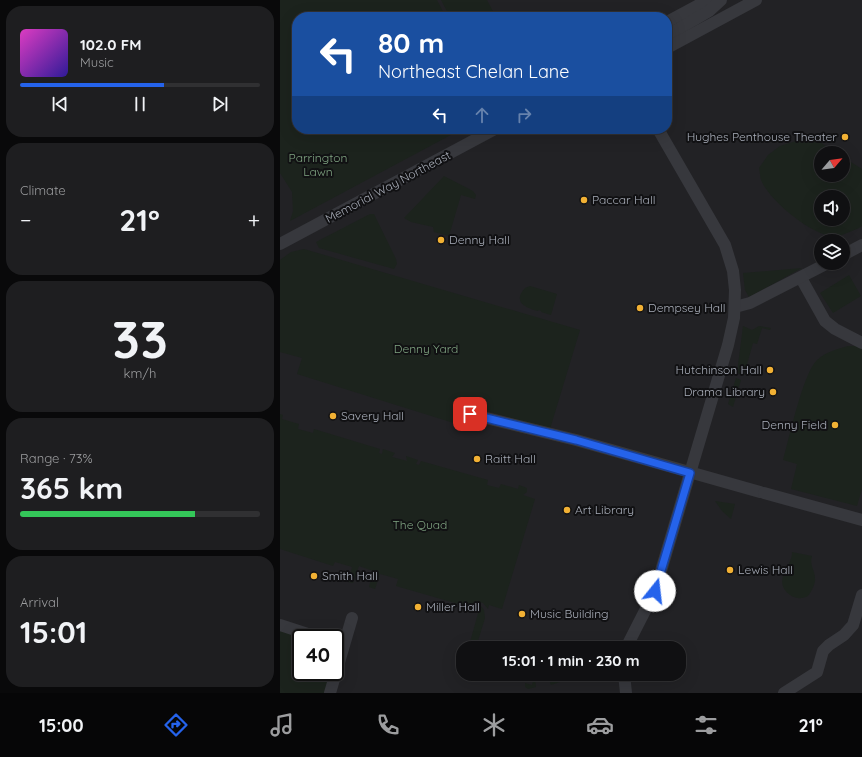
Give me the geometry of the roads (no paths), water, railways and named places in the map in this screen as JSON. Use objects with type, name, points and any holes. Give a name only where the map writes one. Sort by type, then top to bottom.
[{"type":"street","points":[[672,19],[708,0]]},
{"type":"street","points":[[672,33],[709,11],[721,0]]},
{"type":"street","points":[[672,45],[756,0]]},
{"type":"street","name":"Memorial Way Northeast","points":[[280,244],[486,134]]},
{"type":"street","points":[[630,641],[655,591],[728,344],[735,306],[733,271],[725,245],[661,134]]},
{"type":"street","points":[[850,251],[862,245]]},
{"type":"street","points":[[735,306],[750,303],[815,270]]},
{"type":"street","points":[[801,278],[825,321],[835,329],[862,343]]},
{"type":"street","points":[[470,414],[576,440],[862,520]]},
{"type":"street","points":[[784,693],[817,672],[823,650],[844,635],[853,625],[862,594]]},
{"type":"street","points":[[344,634],[352,618]]},
{"type":"street","points":[[280,625],[292,629]]},
{"type":"street","points":[[330,693],[332,681]]},
{"type":"street","points":[[625,681],[626,693]]},
{"type":"place","name":"Hughes Penthouse Theater","points":[[845,137]]},
{"type":"place","name":"Paccar Hall","points":[[584,200]]},
{"type":"place","name":"Denny Hall","points":[[441,240]]},
{"type":"place","name":"Dempsey Hall","points":[[640,308]]},
{"type":"place","name":"Hutchinson Hall","points":[[770,370]]},
{"type":"place","name":"Drama Library","points":[[773,392]]},
{"type":"place","name":"Savery Hall","points":[[333,416]]},
{"type":"place","name":"Denny Field","points":[[835,425]]},
{"type":"place","name":"Raitt Hall","points":[[477,459]]},
{"type":"place","name":"Art Library","points":[[567,510]]},
{"type":"place","name":"Lewis Hall","points":[[730,570]]},
{"type":"place","name":"Smith Hall","points":[[314,576]]},
{"type":"place","name":"Miller Hall","points":[[418,607]]},
{"type":"place","name":"Music Building","points":[[522,614]]},
{"type":"park label","name":"Parrington Lawn","points":[[318,165]]},
{"type":"park label","name":"Denny Yard","points":[[426,349]]},
{"type":"park label","name":"The Quad","points":[[420,525]]}]
